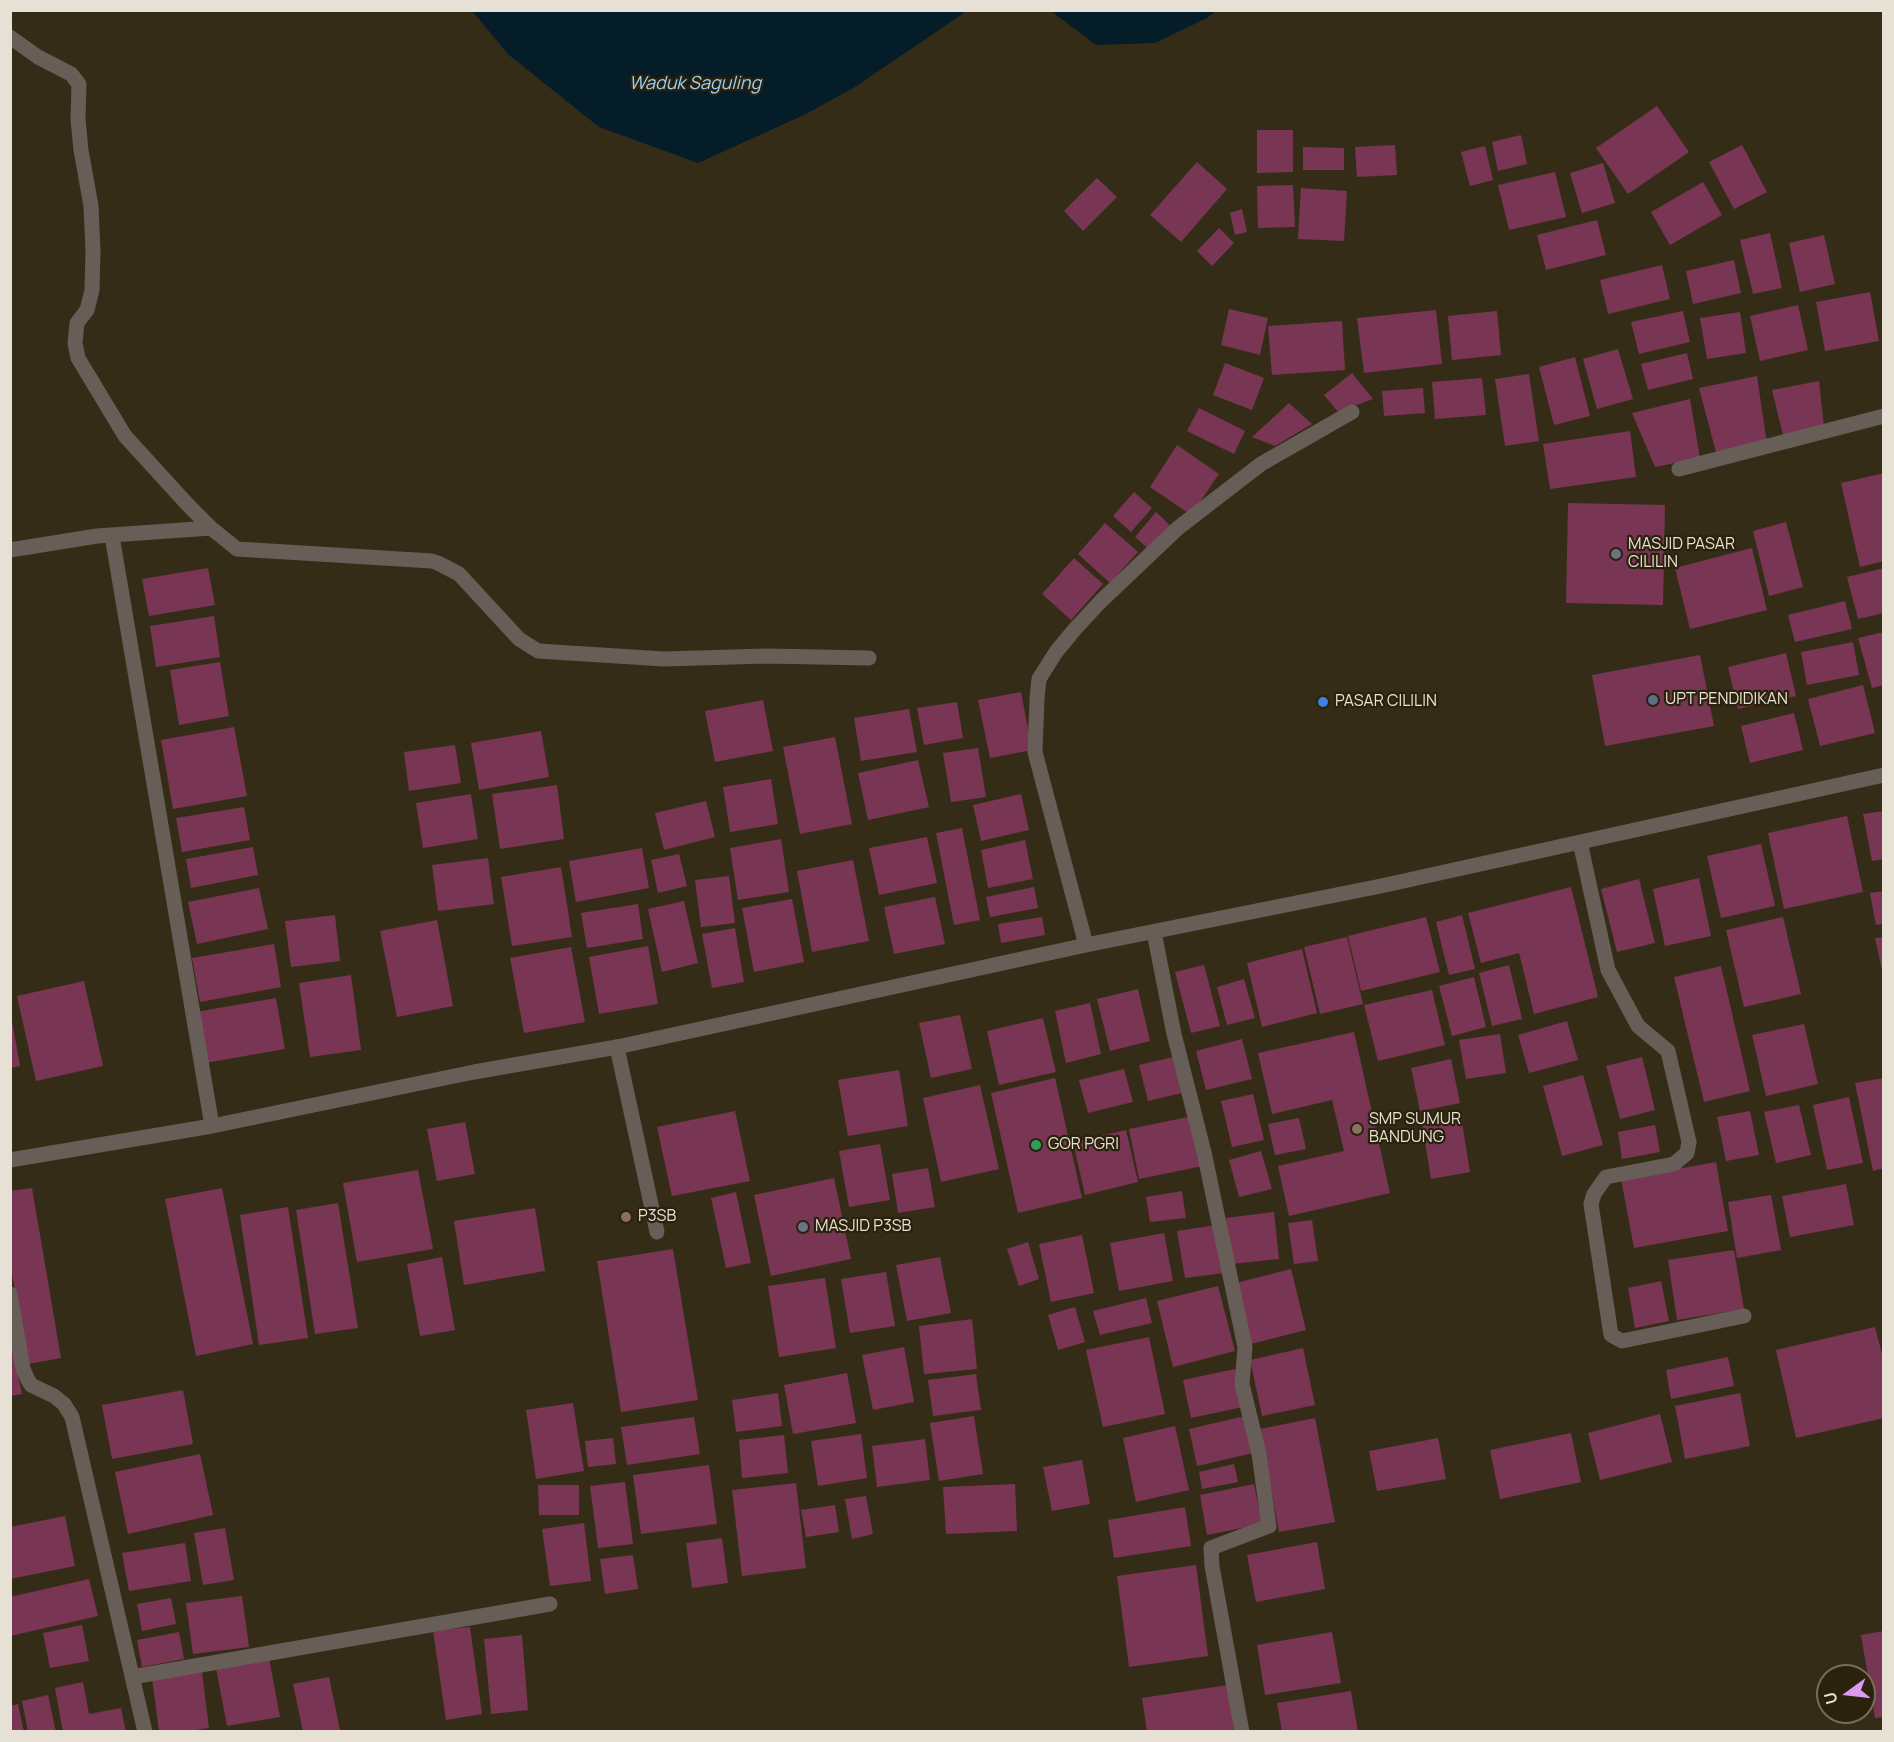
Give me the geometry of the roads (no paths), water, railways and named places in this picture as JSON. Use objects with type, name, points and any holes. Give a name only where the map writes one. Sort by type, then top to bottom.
[{"type":"street","points":[[10,37],[38,57],[71,74],[79,84],[78,120],[91,206],[93,251],[92,290],[87,310],[77,323],[75,343],[78,358],[125,436],[188,505],[232,547],[438,563],[459,574],[519,639],[538,651],[664,659],[767,656],[869,658]]},
{"type":"street","points":[[1086,945],[1035,752],[1036,699],[1039,679],[1075,628],[1178,528],[1261,464],[1352,412]]},
{"type":"street","points":[[1679,469],[1884,416]]},
{"type":"street","points":[[10,550],[112,536],[212,528]]},
{"type":"street","points":[[112,536],[212,1126]]},
{"type":"street","points":[[10,1160],[212,1126],[474,1072],[617,1047],[1086,945],[1381,886],[1884,776]]},
{"type":"street","points":[[1580,842],[1608,970],[1638,1026],[1668,1051],[1689,1142],[1687,1153],[1674,1164],[1606,1177],[1594,1194],[1591,1204],[1611,1335],[1622,1341],[1744,1316]]},
{"type":"street","points":[[1154,932],[1174,1034],[1204,1152],[1245,1347],[1242,1384],[1259,1454],[1269,1526],[1211,1548],[1212,1566],[1242,1731]]},
{"type":"street","points":[[617,1047],[657,1232]]},
{"type":"street","points":[[10,1294],[23,1369],[28,1380],[31,1385],[54,1396],[64,1404],[72,1418],[144,1731]]},
{"type":"street","points":[[132,1677],[550,1604]]},
{"type":"water","points":[[1216,10],[1207,18],[1155,43],[1096,45],[1051,11]]},
{"type":"water","name":"Waduk Saguling","points":[[472,11],[967,11],[855,87],[806,114],[698,163],[599,127],[509,55]]},
{"type":"place","name":"MASJID PASAR CILILIN","points":[[1616,554]]},
{"type":"place","name":"UPT PENDIDIKAN","points":[[1653,700]]},
{"type":"place","name":"PASAR CILILIN","points":[[1323,702]]},
{"type":"place","name":"SMP SUMUR BANDUNG","points":[[1357,1129]]},
{"type":"place","name":"GOR PGRI","points":[[1036,1145]]},
{"type":"place","name":"P3SB","points":[[626,1217]]},
{"type":"place","name":"MASJID P3SB","points":[[803,1227]]}]
